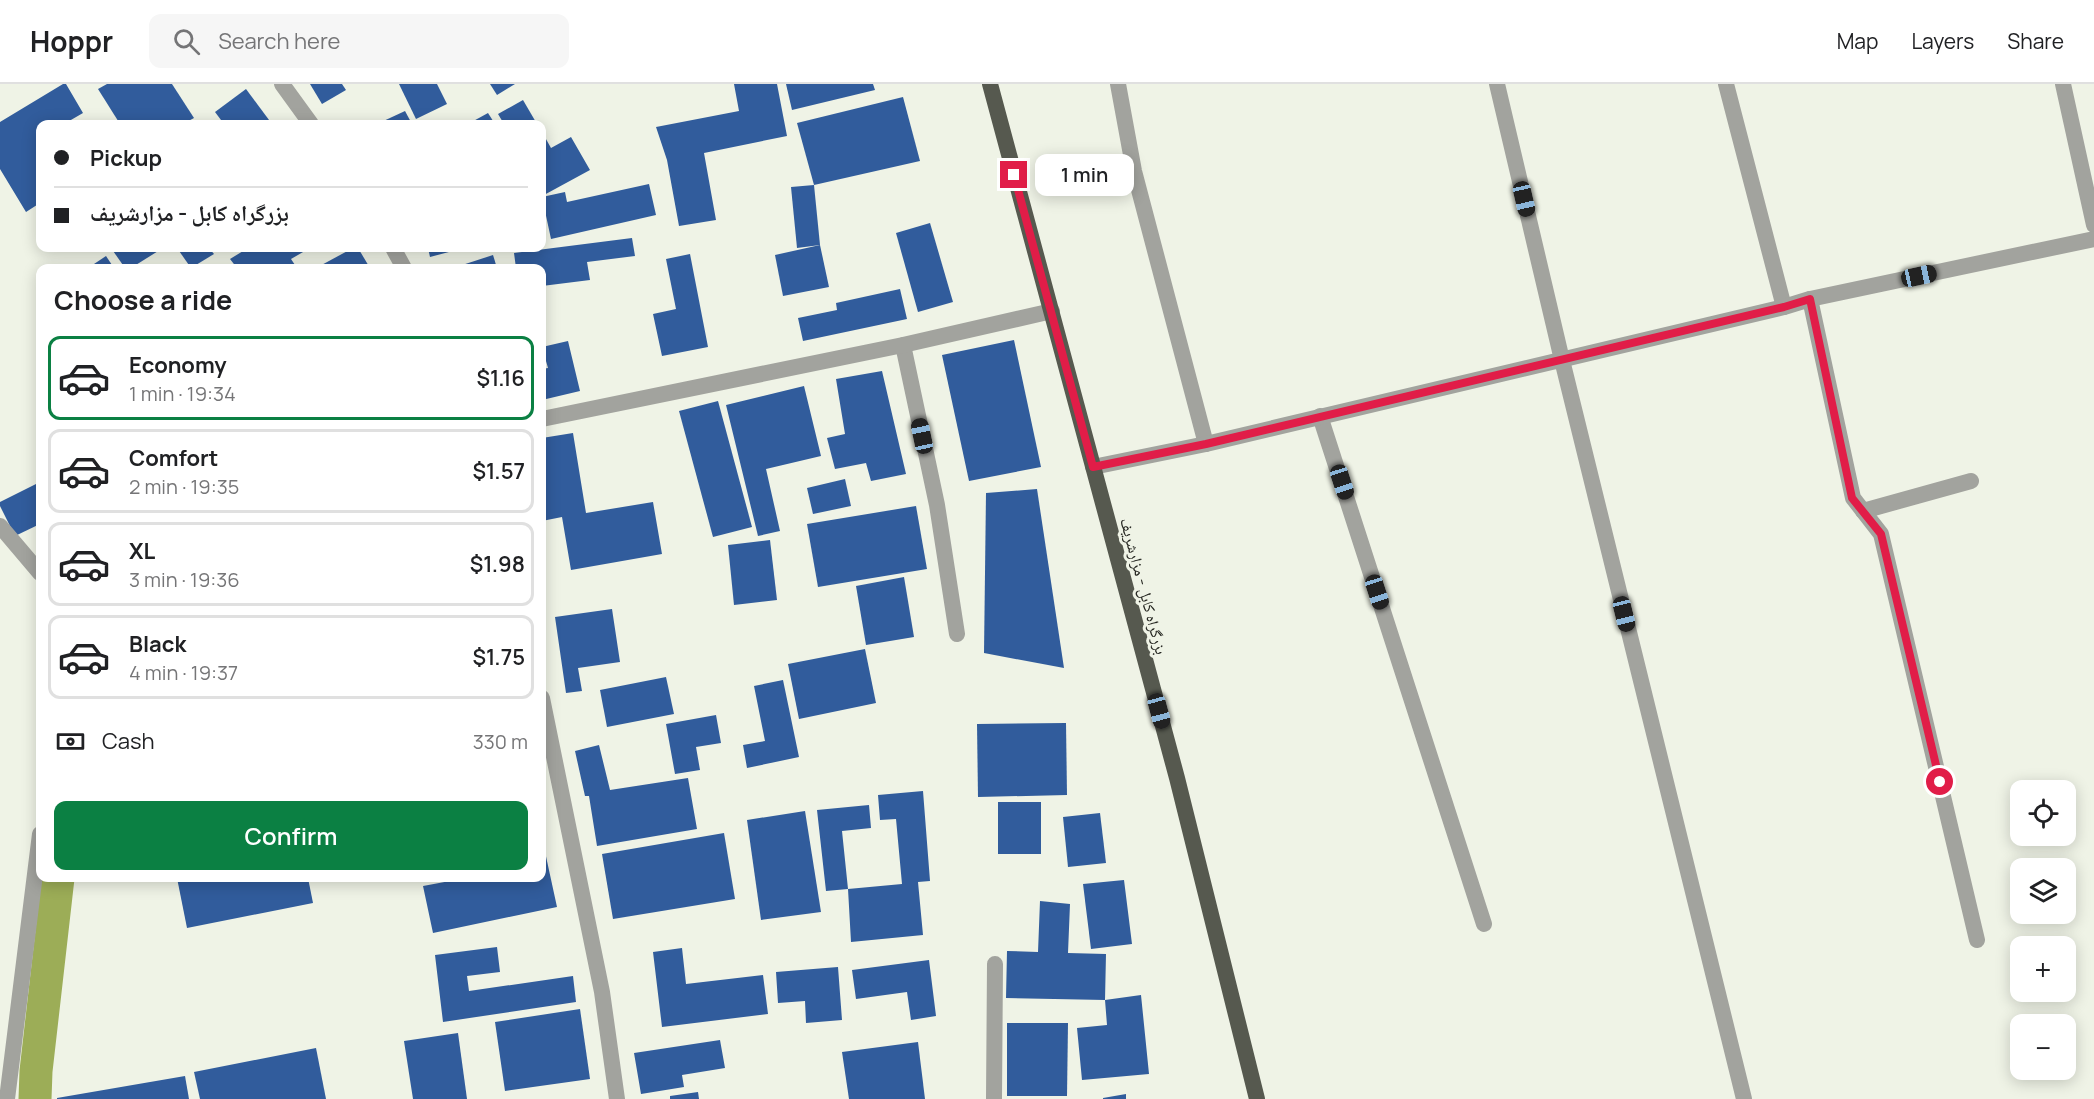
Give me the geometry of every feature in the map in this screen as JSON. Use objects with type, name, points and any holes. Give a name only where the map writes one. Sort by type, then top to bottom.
[{"type":"highway","name":"بزرگراه کابل - مزارشریف","points":[[990,84],[1177,778],[1257,1099]]},
{"type":"street","points":[[282,84],[308,120]]},
{"type":"street","points":[[1118,84],[1134,171],[1206,444]]},
{"type":"street","points":[[1497,84],[1562,360],[1744,1099]]},
{"type":"street","points":[[1726,84],[1784,307]]},
{"type":"street","points":[[2063,84],[2094,225]]},
{"type":"street","points":[[1093,467],[1206,444],[1810,299],[2094,239]]},
{"type":"street","points":[[1810,299],[1852,498],[1881,534],[1977,940]]},
{"type":"street","points":[[546,417],[903,345],[1052,311]]},
{"type":"street","points":[[903,345],[937,505],[957,634]]},
{"type":"street","points":[[1320,416],[1484,924]]},
{"type":"street","points":[[1863,511],[1971,482]]},
{"type":"street","points":[[0,525],[36,568]]},
{"type":"street","points":[[546,718],[602,992],[617,1099]]},
{"type":"street","points":[[7,1099],[36,866]]},
{"type":"street","points":[[994,964],[994,1099]]},
{"type":"building","points":[[63,84],[66,84],[83,113],[71,120],[36,120],[36,206],[26,212],[0,169],[0,122]]},
{"type":"building","points":[[107,84],[172,84],[194,118],[190,120],[117,120],[98,89]]},
{"type":"building","points":[[310,84],[342,84],[346,90],[322,104]]},
{"type":"building","points":[[399,84],[437,84],[447,104],[416,119]]},
{"type":"building","points":[[490,84],[515,84],[497,95]]},
{"type":"building","points":[[734,84],[777,84],[787,136],[704,153],[716,220],[679,226],[667,160],[656,127],[739,111]]},
{"type":"building","points":[[786,84],[873,84],[875,90],[792,110]]},
{"type":"building","points":[[246,89],[269,120],[221,120],[215,112]]},
{"type":"building","points":[[903,97],[920,161],[814,185],[797,123]]},
{"type":"building","points":[[523,100],[535,120],[502,120],[498,114]]},
{"type":"building","points":[[405,111],[410,120],[386,120]]},
{"type":"building","points":[[488,113],[492,120],[475,120]]},
{"type":"building","points":[[571,137],[590,170],[546,194],[546,139],[551,148]]},
{"type":"building","points":[[649,184],[656,215],[551,239],[546,216],[546,196],[565,192],[567,202]]},
{"type":"building","points":[[814,185],[820,245],[797,248],[791,187]]},
{"type":"building","points":[[930,223],[953,302],[918,312],[896,233]]},
{"type":"building","points":[[632,238],[635,256],[587,262],[590,280],[546,286],[546,264],[515,264],[514,253],[546,252],[546,249]]},
{"type":"building","points":[[820,245],[829,287],[783,296],[775,255]]},
{"type":"building","points":[[114,252],[157,252],[137,264],[122,264]]},
{"type":"building","points":[[180,252],[212,252],[214,254],[198,264],[188,264]]},
{"type":"building","points":[[241,252],[303,252],[291,259],[294,264],[234,264],[230,259]]},
{"type":"building","points":[[346,252],[360,252],[368,264],[323,264]]},
{"type":"building","points":[[429,252],[449,252],[430,257]]},
{"type":"building","points":[[690,254],[708,347],[662,356],[653,314],[676,309],[666,259]]},
{"type":"building","points":[[493,255],[496,264],[465,264]]},
{"type":"building","points":[[106,256],[111,264],[94,264]]},
{"type":"building","points":[[900,289],[907,319],[803,341],[798,318],[837,310],[836,303]]},
{"type":"building","points":[[1014,340],[1041,467],[969,481],[942,355]]},
{"type":"building","points":[[568,341],[580,391],[546,399],[546,368],[548,368],[546,346]]},
{"type":"building","points":[[882,371],[906,474],[871,481],[866,463],[835,469],[827,438],[845,434],[836,379]]},
{"type":"building","points":[[804,386],[821,456],[766,469],[780,531],[758,536],[726,405]]},
{"type":"building","points":[[718,401],[752,527],[713,537],[679,411]]},
{"type":"building","points":[[573,433],[586,513],[653,502],[662,554],[571,570],[562,517],[546,520],[546,437]]},
{"type":"building","points":[[845,479],[851,506],[813,514],[807,488]]},
{"type":"building","points":[[36,484],[36,526],[15,536],[0,502]]},
{"type":"building","points":[[1037,489],[1064,668],[984,653],[986,493]]},
{"type":"building","points":[[916,506],[927,569],[818,587],[807,524]]},
{"type":"building","points":[[770,540],[777,600],[734,605],[728,545]]},
{"type":"building","points":[[904,577],[914,637],[866,645],[856,586]]},
{"type":"building","points":[[612,609],[620,662],[578,668],[582,691],[566,693],[555,617]]},
{"type":"building","points":[[865,649],[876,703],[799,719],[788,664]]},
{"type":"building","points":[[666,677],[674,714],[607,727],[600,690]]},
{"type":"building","points":[[783,680],[799,757],[747,768],[743,745],[765,741],[754,686]]},
{"type":"building","points":[[716,715],[721,743],[696,747],[700,770],[675,774],[666,724]]},
{"type":"building","points":[[1066,723],[1067,795],[978,797],[977,724]]},
{"type":"building","points":[[599,745],[610,790],[688,778],[697,829],[597,846],[589,796],[585,796],[575,751]]},
{"type":"building","points":[[923,791],[930,881],[918,882],[923,935],[851,942],[848,889],[902,884],[896,819],[880,820],[878,795]]},
{"type":"building","points":[[998,802],[1041,802],[1041,854],[998,854]]},
{"type":"building","points":[[869,805],[871,828],[842,831],[848,889],[826,891],[817,810]]},
{"type":"building","points":[[805,811],[821,912],[761,920],[747,820]]},
{"type":"building","points":[[1100,813],[1106,863],[1068,867],[1063,817]]},
{"type":"building","points":[[724,833],[735,899],[613,919],[602,854]]},
{"type":"building","points":[[546,856],[557,907],[433,933],[423,886],[444,882],[546,882]]},
{"type":"building","points":[[1124,880],[1132,944],[1091,949],[1083,884]]},
{"type":"building","points":[[178,882],[309,882],[313,903],[187,928]]},
{"type":"building","points":[[1040,901],[1070,904],[1068,953],[1106,954],[1105,1000],[1006,998],[1007,951],[1038,952]]},
{"type":"building","points":[[497,947],[500,972],[467,976],[469,991],[573,976],[576,1002],[443,1022],[435,955]]},
{"type":"building","points":[[682,948],[686,984],[763,975],[768,1014],[662,1027],[653,952]]},
{"type":"building","points":[[929,960],[936,1016],[911,1020],[907,992],[856,999],[852,970]]},
{"type":"building","points":[[838,967],[842,1020],[806,1023],[805,1001],[778,1003],[776,972]]},
{"type":"building","points":[[1141,995],[1149,1074],[1082,1080],[1077,1028],[1107,1025],[1105,1000]]},
{"type":"building","points":[[580,1009],[590,1079],[505,1091],[495,1022]]},
{"type":"building","points":[[1007,1023],[1068,1023],[1067,1096],[1007,1096]]},
{"type":"building","points":[[458,1033],[467,1099],[413,1099],[404,1041]]},
{"type":"building","points":[[720,1040],[725,1068],[682,1075],[684,1087],[641,1094],[634,1053]]},
{"type":"building","points":[[918,1042],[925,1099],[849,1099],[842,1052]]},
{"type":"building","points":[[316,1048],[326,1099],[200,1099],[194,1072]]},
{"type":"building","points":[[185,1076],[189,1099],[57,1099],[57,1098]]},
{"type":"building","points":[[698,1092],[699,1099],[670,1099],[670,1096]]},
{"type":"building","points":[[1126,1094],[1126,1099],[1103,1099],[1103,1098]]},
{"type":"waterway","points":[[35,1099],[36,1071],[58,882]]},
{"type":"route","points":[[1014,175],[1093,467],[1206,444],[1810,299],[1852,498],[1881,534],[1940,782]]}]
